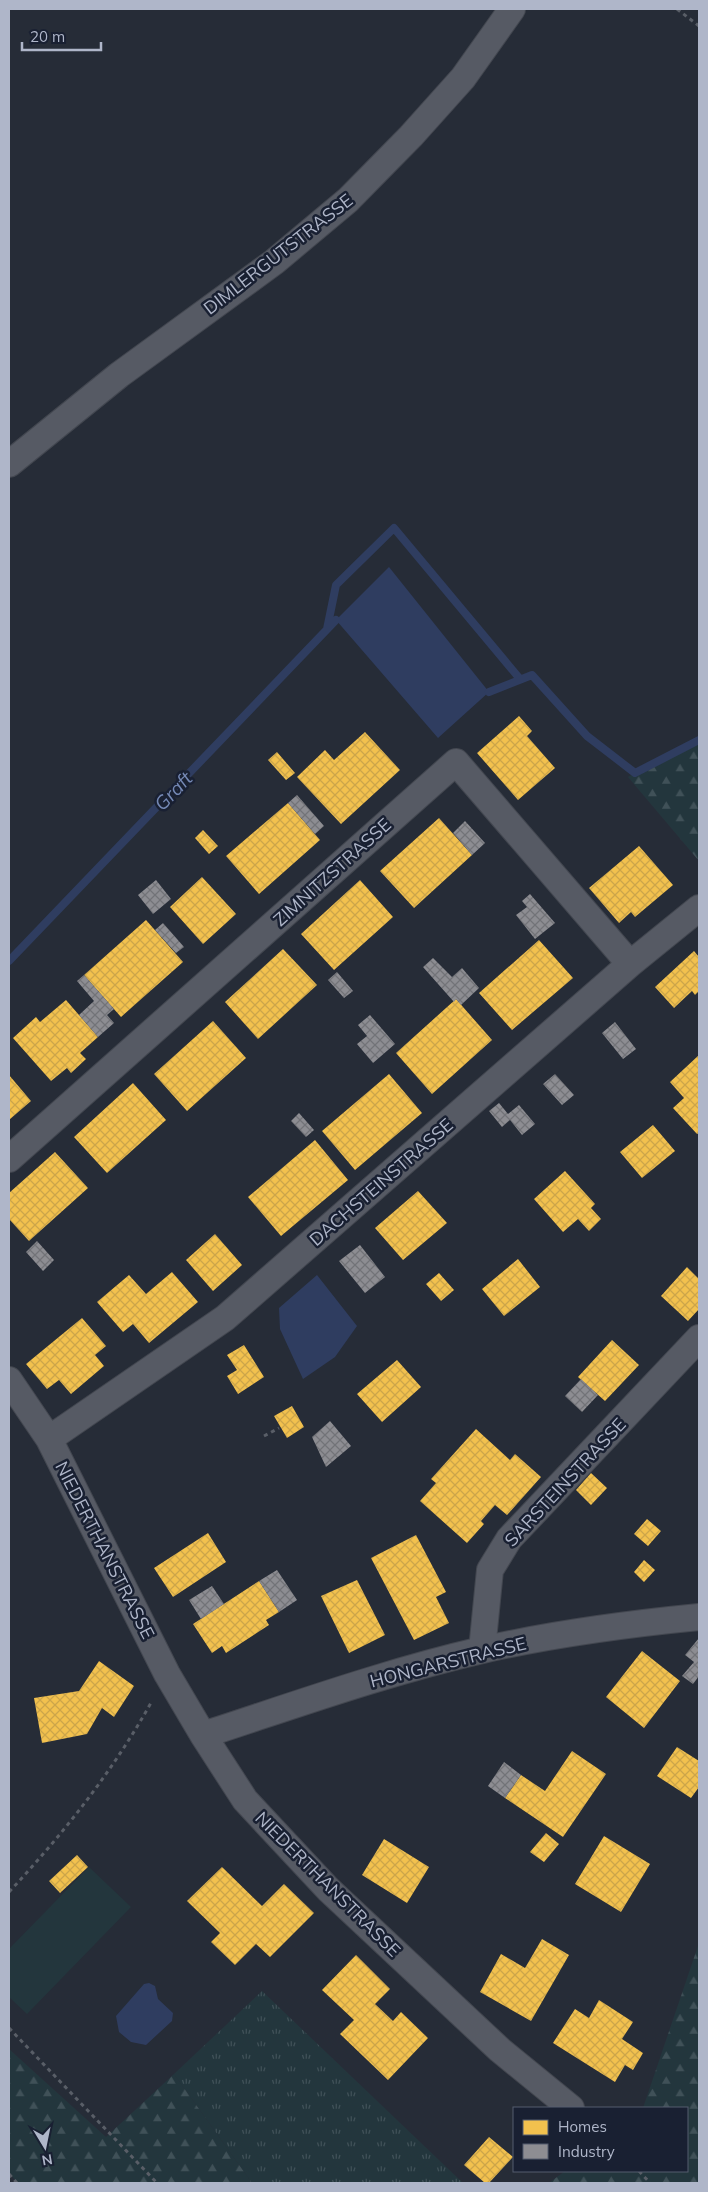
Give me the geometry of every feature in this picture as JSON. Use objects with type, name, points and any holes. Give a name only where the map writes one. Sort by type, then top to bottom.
[{"type":"street","name":"DIMLERGUTSTRASSE","points":[[9,464],[119,375],[274,262],[348,200],[412,136],[463,78],[512,9]]},
{"type":"street","name":"ZIMNITZSTRASSE","points":[[9,1159],[456,762],[630,964]]},
{"type":"street","name":"DACHSTEINSTRASSE","points":[[49,1439],[225,1318],[630,964],[699,908]]},
{"type":"street","name":"SARSTEINSTRASSE","points":[[482,1650],[490,1570],[509,1539],[699,1338]]},
{"type":"street","name":"NIEDERTHANSTRASSE","points":[[9,1380],[49,1439],[167,1674],[203,1736],[245,1800],[328,1889],[500,2050],[570,2107]]},
{"type":"street","name":"HONGARSTRASSE","points":[[203,1736],[368,1681],[482,1650],[633,1624],[699,1617]]},
{"type":"path","points":[[677,9],[699,26]]},
{"type":"path","points":[[264,1436],[279,1428]]},
{"type":"path","points":[[9,1892],[51,1848],[90,1798],[132,1737],[167,1674]]},
{"type":"path","points":[[9,2028],[157,2183]]},
{"type":"path","points":[[640,2172],[650,2183]]},
{"type":"path","points":[[9,2174],[17,2183]]},
{"type":"green space","points":[[699,738],[699,861],[628,777]]},
{"type":"green space","points":[[89,1867],[131,1907],[27,2014],[9,1997],[9,1949]]},
{"type":"green space","points":[[699,1943],[699,2183],[549,2183],[564,2172],[688,2172],[688,2107],[643,2107]]},
{"type":"green space","points":[[262,1991],[463,2183],[252,2183],[174,2074]]},
{"type":"green space","points":[[9,2049],[106,2137],[174,2074],[252,2183],[18,2183],[9,2173]]},
{"type":"water","points":[[389,567],[489,692],[438,738],[336,620]]},
{"type":"water","points":[[317,1275],[357,1326],[335,1357],[303,1379],[280,1329],[279,1308]]},
{"type":"water","points":[[149,1983],[155,1986],[158,1999],[173,2013],[172,2021],[146,2045],[131,2042],[119,2032],[116,2016],[144,1984]]},
{"type":"building: Homes","points":[[519,716],[532,731],[527,736],[555,768],[518,800],[477,753]]},
{"type":"building: Homes","points":[[365,732],[400,770],[341,824],[297,777],[325,750],[334,760]]},
{"type":"building: Homes","points":[[277,752],[295,773],[286,780],[268,760]]},
{"type":"building: Homes","points":[[288,803],[320,840],[259,894],[226,856]]},
{"type":"building: Homes","points":[[439,818],[472,855],[414,908],[380,871]]},
{"type":"building: Homes","points":[[203,830],[218,846],[209,854],[195,838]]},
{"type":"building: Homes","points":[[639,846],[673,885],[635,917],[631,912],[619,923],[589,888]]},
{"type":"building: Homes","points":[[202,877],[236,914],[203,944],[170,907]]},
{"type":"building: Homes","points":[[360,880],[393,917],[334,970],[301,934]]},
{"type":"building: Homes","points":[[146,920],[183,962],[121,1017],[84,975]]},
{"type":"building: Homes","points":[[539,940],[573,978],[512,1030],[479,993]]},
{"type":"building: Homes","points":[[283,949],[317,985],[258,1039],[225,1002]]},
{"type":"building: Homes","points":[[694,951],[699,957],[699,991],[695,995],[692,991],[674,1008],[655,987]]},
{"type":"building: Homes","points":[[456,999],[492,1040],[432,1094],[396,1053]]},
{"type":"building: Homes","points":[[66,1000],[98,1037],[80,1053],[86,1059],[71,1073],[67,1068],[51,1081],[13,1038],[36,1017],[40,1022]]},
{"type":"building: Homes","points":[[213,1021],[246,1058],[187,1111],[154,1074]]},
{"type":"building: Homes","points":[[699,1055],[699,1133],[697,1134],[673,1108],[684,1098],[670,1082]]},
{"type":"building: Homes","points":[[389,1074],[422,1113],[355,1170],[322,1131]]},
{"type":"building: Homes","points":[[9,1075],[31,1101],[9,1120]]},
{"type":"building: Homes","points":[[133,1083],[166,1120],[107,1173],[74,1137]]},
{"type":"building: Homes","points":[[653,1125],[675,1151],[642,1178],[620,1152]]},
{"type":"building: Homes","points":[[315,1140],[348,1180],[281,1236],[248,1197]]},
{"type":"building: Homes","points":[[55,1152],[88,1188],[29,1241],[9,1219],[9,1193]]},
{"type":"building: Homes","points":[[565,1171],[595,1204],[591,1208],[601,1219],[589,1231],[578,1219],[563,1232],[534,1199]]},
{"type":"building: Homes","points":[[418,1191],[447,1223],[403,1260],[375,1228]]},
{"type":"building: Homes","points":[[215,1234],[242,1265],[213,1291],[186,1260]]},
{"type":"building: Homes","points":[[518,1259],[540,1287],[504,1316],[482,1289]]},
{"type":"building: Homes","points":[[687,1267],[699,1279],[699,1309],[688,1321],[661,1296]]},
{"type":"building: Homes","points":[[172,1272],[198,1302],[149,1343],[133,1324],[123,1332],[97,1302],[129,1275],[146,1294]]},
{"type":"building: Homes","points":[[439,1273],[454,1290],[441,1301],[426,1284]]},
{"type":"building: Homes","points":[[82,1318],[106,1346],[95,1355],[104,1366],[71,1394],[59,1380],[47,1389],[26,1364]]},
{"type":"building: Homes","points":[[612,1340],[639,1365],[605,1401],[578,1377]]},
{"type":"building: Homes","points":[[244,1345],[264,1377],[238,1394],[227,1376],[237,1370],[227,1355]]},
{"type":"building: Homes","points":[[397,1360],[421,1387],[382,1422],[357,1394]]},
{"type":"building: Homes","points":[[292,1406],[304,1427],[287,1438],[274,1416]]},
{"type":"building: Homes","points":[[476,1429],[510,1460],[515,1454],[541,1477],[507,1515],[495,1505],[481,1521],[484,1524],[467,1543],[420,1501],[436,1483],[431,1479]]},
{"type":"building: Homes","points":[[591,1473],[607,1488],[591,1505],[576,1490]]},
{"type":"building: Homes","points":[[647,1519],[661,1531],[648,1546],[634,1534]]},
{"type":"building: Homes","points":[[208,1533],[226,1562],[173,1597],[154,1568]]},
{"type":"building: Homes","points":[[416,1535],[446,1592],[436,1597],[449,1623],[414,1640],[371,1558]]},
{"type":"building: Homes","points":[[644,1560],[655,1570],[644,1582],[634,1572]]},
{"type":"building: Homes","points":[[357,1580],[385,1635],[349,1653],[321,1596]]},
{"type":"building: Homes","points":[[259,1581],[279,1612],[266,1620],[269,1625],[226,1653],[222,1646],[212,1653],[193,1624]]},
{"type":"building: Homes","points":[[642,1651],[680,1681],[644,1728],[606,1697]]},
{"type":"building: Homes","points":[[99,1661],[134,1686],[114,1717],[102,1708],[87,1734],[42,1743],[34,1698],[79,1691]]},
{"type":"building: Homes","points":[[677,1747],[699,1761],[699,1787],[691,1798],[657,1776]]},
{"type":"building: Homes","points":[[572,1751],[606,1774],[563,1837],[505,1798],[521,1775],[545,1791]]},
{"type":"building: Homes","points":[[546,1833],[559,1844],[544,1862],[530,1852]]},
{"type":"building: Homes","points":[[604,1836],[650,1864],[621,1912],[575,1884]]},
{"type":"building: Homes","points":[[384,1839],[429,1867],[407,1903],[362,1875]]},
{"type":"building: Homes","points":[[77,1855],[88,1867],[60,1893],[49,1881]]},
{"type":"building: Homes","points":[[222,1867],[262,1906],[284,1884],[314,1913],[270,1957],[256,1944],[235,1965],[211,1942],[220,1933],[187,1901]]},
{"type":"building: Homes","points":[[542,1939],[569,1955],[531,2021],[480,1992],[501,1954],[525,1968]]},
{"type":"building: Homes","points":[[356,1955],[390,1989],[375,2004],[393,2021],[401,2012],[428,2038],[388,2080],[340,2034],[354,2020],[322,1990]]},
{"type":"building: Homes","points":[[599,2000],[633,2022],[622,2039],[643,2053],[633,2070],[625,2065],[615,2082],[553,2043],[575,2009],[589,2018]]},
{"type":"building: Homes","points":[[489,2137],[513,2157],[489,2183],[485,2183],[464,2165]]},
{"type":"building: Industry","points":[[297,795],[324,826],[315,834],[288,803]]},
{"type":"building: Industry","points":[[465,821],[485,843],[472,855],[453,833]]},
{"type":"building: Industry","points":[[156,880],[171,899],[153,914],[138,895]]},
{"type":"building: Industry","points":[[530,894],[555,923],[535,939],[516,915],[527,907],[522,901]]},
{"type":"building: Industry","points":[[163,923],[184,947],[176,953],[155,930]]},
{"type":"building: Industry","points":[[433,958],[452,977],[462,968],[479,988],[461,1005],[456,999],[454,1002],[423,967]]},
{"type":"building: Industry","points":[[337,972],[353,991],[344,998],[328,980]]},
{"type":"building: Industry","points":[[84,975],[114,1009],[107,1015],[114,1023],[98,1037],[79,1015],[94,1001],[77,981]]},
{"type":"building: Industry","points":[[370,1015],[395,1044],[373,1063],[357,1044],[367,1036],[358,1025]]},
{"type":"building: Industry","points":[[615,1022],[636,1049],[623,1059],[602,1033]]},
{"type":"building: Industry","points":[[555,1074],[574,1095],[562,1105],[543,1084]]},
{"type":"building: Industry","points":[[499,1103],[508,1114],[519,1105],[535,1124],[522,1135],[510,1120],[502,1127],[489,1111]]},
{"type":"building: Industry","points":[[299,1113],[314,1130],[306,1137],[291,1121]]},
{"type":"building: Industry","points":[[37,1241],[54,1260],[43,1271],[26,1252]]},
{"type":"building: Industry","points":[[360,1245],[385,1277],[365,1293],[339,1261]]},
{"type":"building: Industry","points":[[581,1379],[598,1395],[582,1412],[565,1396]]},
{"type":"building: Industry","points":[[330,1421],[351,1446],[326,1467],[312,1437]]},
{"type":"building: Industry","points":[[277,1570],[297,1600],[279,1612],[259,1581]]},
{"type":"building: Industry","points":[[212,1586],[224,1604],[201,1619],[189,1600]]},
{"type":"building: Industry","points":[[699,1638],[699,1676],[693,1684],[682,1676],[694,1662],[685,1655]]},
{"type":"building: Industry","points":[[504,1762],[521,1775],[505,1798],[488,1786]]},
{"type":"waterway","points":[[327,629],[336,585],[394,528],[520,679]]},
{"type":"waterway","name":"Graft","points":[[9,961],[336,620]]},
{"type":"waterway","points":[[489,692],[532,675],[587,736],[635,773],[699,740]]}]
